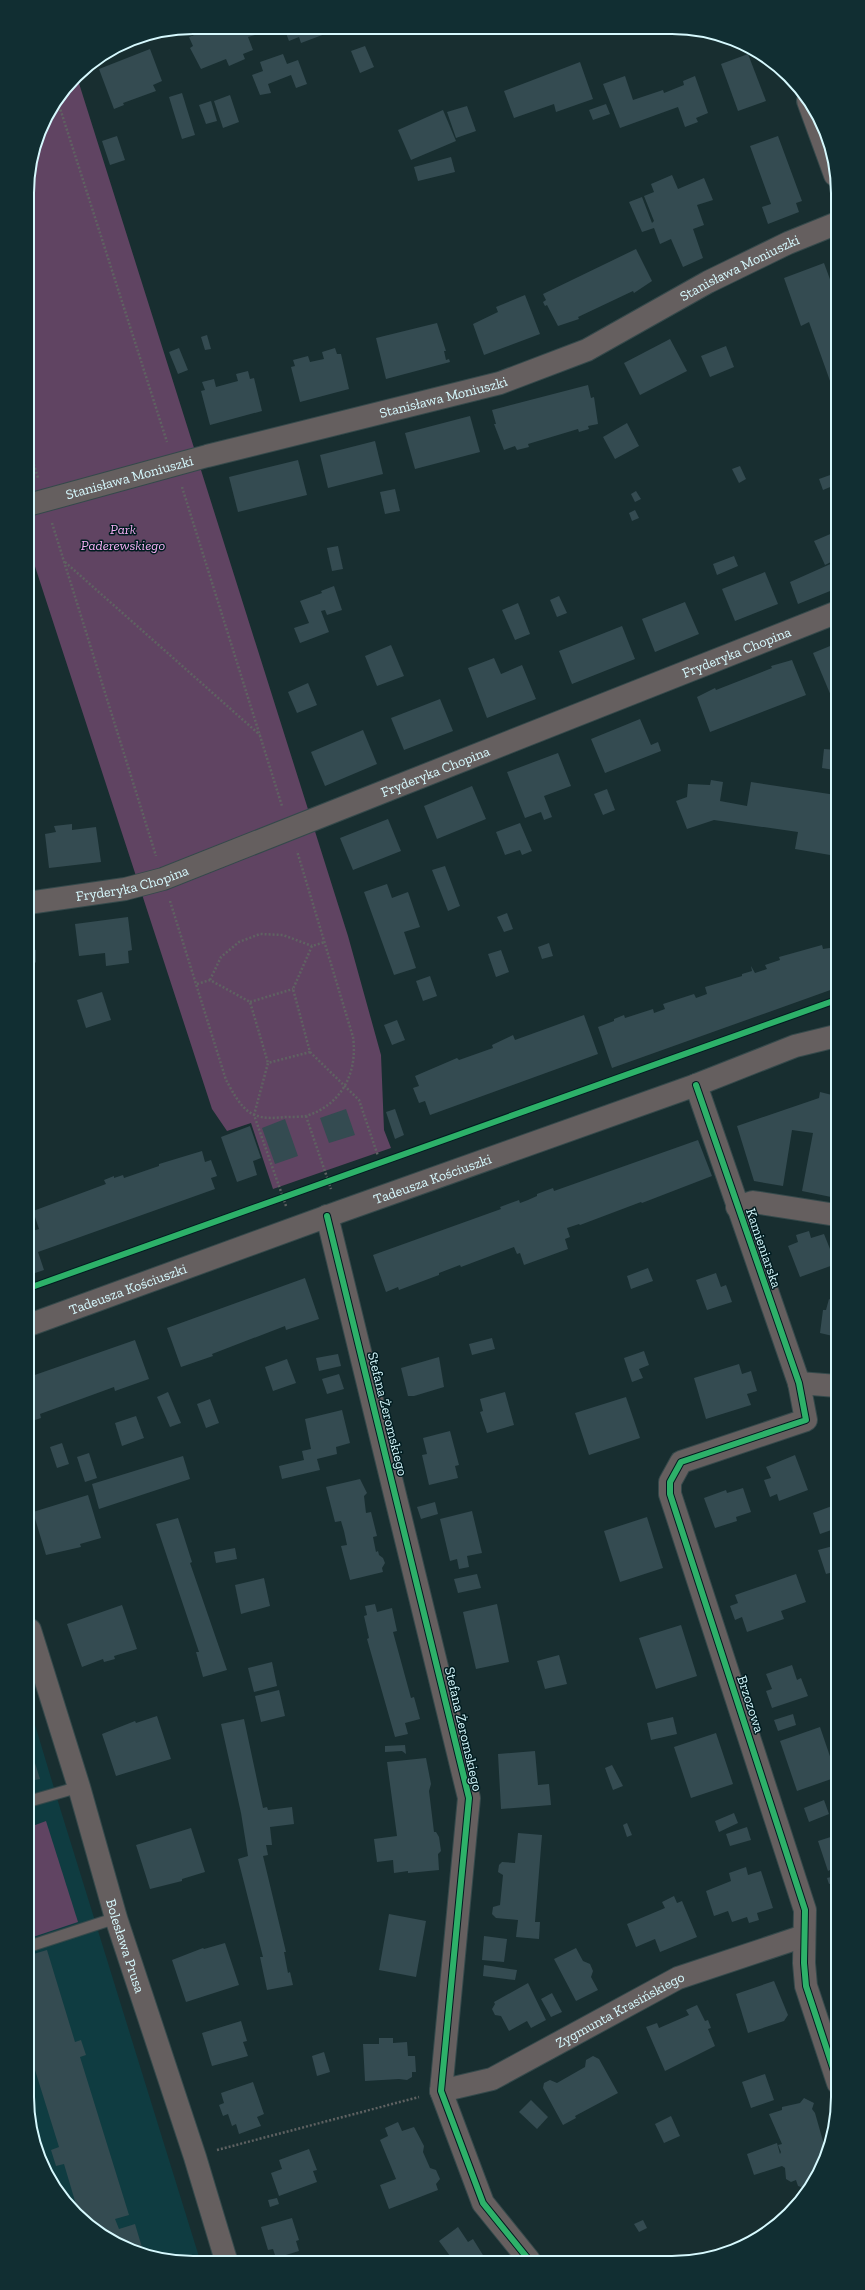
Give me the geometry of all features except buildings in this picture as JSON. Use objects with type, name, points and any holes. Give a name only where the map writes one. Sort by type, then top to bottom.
[{"type":"street","name":"Stanisława Moniuszki","points":[[37,503],[175,465],[500,383],[587,350],[708,282],[788,243],[831,226]]},
{"type":"street","name":"Fryderyka Chopina","points":[[34,901],[125,889],[163,879],[831,615]]},
{"type":"street","name":"Tadeusza Kościuszki","points":[[34,1323],[333,1214],[696,1085],[795,1046],[831,1037]]},
{"type":"street","name":"Kamieniarska","points":[[696,1085],[799,1383],[806,1420]]},
{"type":"street","name":"Kamieniarska","points":[[737,1207],[753,1202],[831,1215]]},
{"type":"street","name":"Stefana Żeromskiego","points":[[333,1214],[469,1798],[441,2091],[483,2203],[526,2256]]},
{"type":"street","points":[[799,1383],[831,1386]]},
{"type":"street","name":"Brzozowa","points":[[806,1420],[681,1462],[670,1482],[670,1494],[805,1910],[804,1936],[806,1986],[831,2058]]},
{"type":"street","name":"Bolesława Prusa","points":[[34,1643],[116,1918],[195,2157],[225,2256]]},
{"type":"street","name":"Zygmunta Krasińskiego","points":[[441,2091],[492,2079],[678,1978],[804,1936]]},
{"type":"lane","points":[[34,1801],[78,1787]]},
{"type":"lane","points":[[34,1945],[116,1918]]},
{"type":"path","points":[[60,107],[290,829],[353,1037],[356,1052],[353,1069],[346,1085],[333,1101],[306,1116],[269,1118],[254,1115]]},
{"type":"path","points":[[34,484],[37,503],[64,562],[226,1080],[235,1096],[254,1115],[294,1229]]},
{"type":"path","points":[[64,562],[260,736]]},
{"type":"path","points":[[210,980],[220,957],[239,942],[260,934],[283,935],[312,946],[324,942]]},
{"type":"path","points":[[312,946],[293,989],[310,1052],[346,1085],[359,1100],[378,1156]]},
{"type":"path","points":[[197,984],[210,980],[250,1002],[268,1064],[254,1115]]},
{"type":"path","points":[[250,1002],[293,989]]},
{"type":"path","points":[[268,1064],[310,1052]]},
{"type":"path","points":[[306,1116],[329,1181],[333,1214]]},
{"type":"path","points":[[322,1184],[336,1178]]},
{"type":"path","points":[[275,1200],[289,1195]]},
{"type":"path","points":[[237,2143],[441,2091]]},
{"type":"shaded area","points":[[34,1721],[199,2256],[173,2255],[142,2248],[123,2240],[96,2223],[67,2194],[50,2167],[42,2148],[34,2107]]},
{"type":"green space","name":"Park Paderewskiego","points":[[79,83],[348,936],[381,1055],[384,1130],[391,1148],[273,1189],[251,1123],[227,1131],[212,1109],[34,563],[34,183],[39,152],[50,123],[67,96]]},
{"type":"green space","points":[[46,1821],[78,1922],[34,1937],[34,1826]]},
{"type":"cycle path","points":[[34,1286],[831,1002]]},
{"type":"cycle path","points":[[696,1085],[799,1383],[806,1420],[681,1462],[670,1482],[670,1494],[805,1910],[804,1963],[806,1986],[831,2062]]},
{"type":"cycle path","points":[[327,1216],[469,1798],[441,2091],[483,2203],[526,2256]]}]
